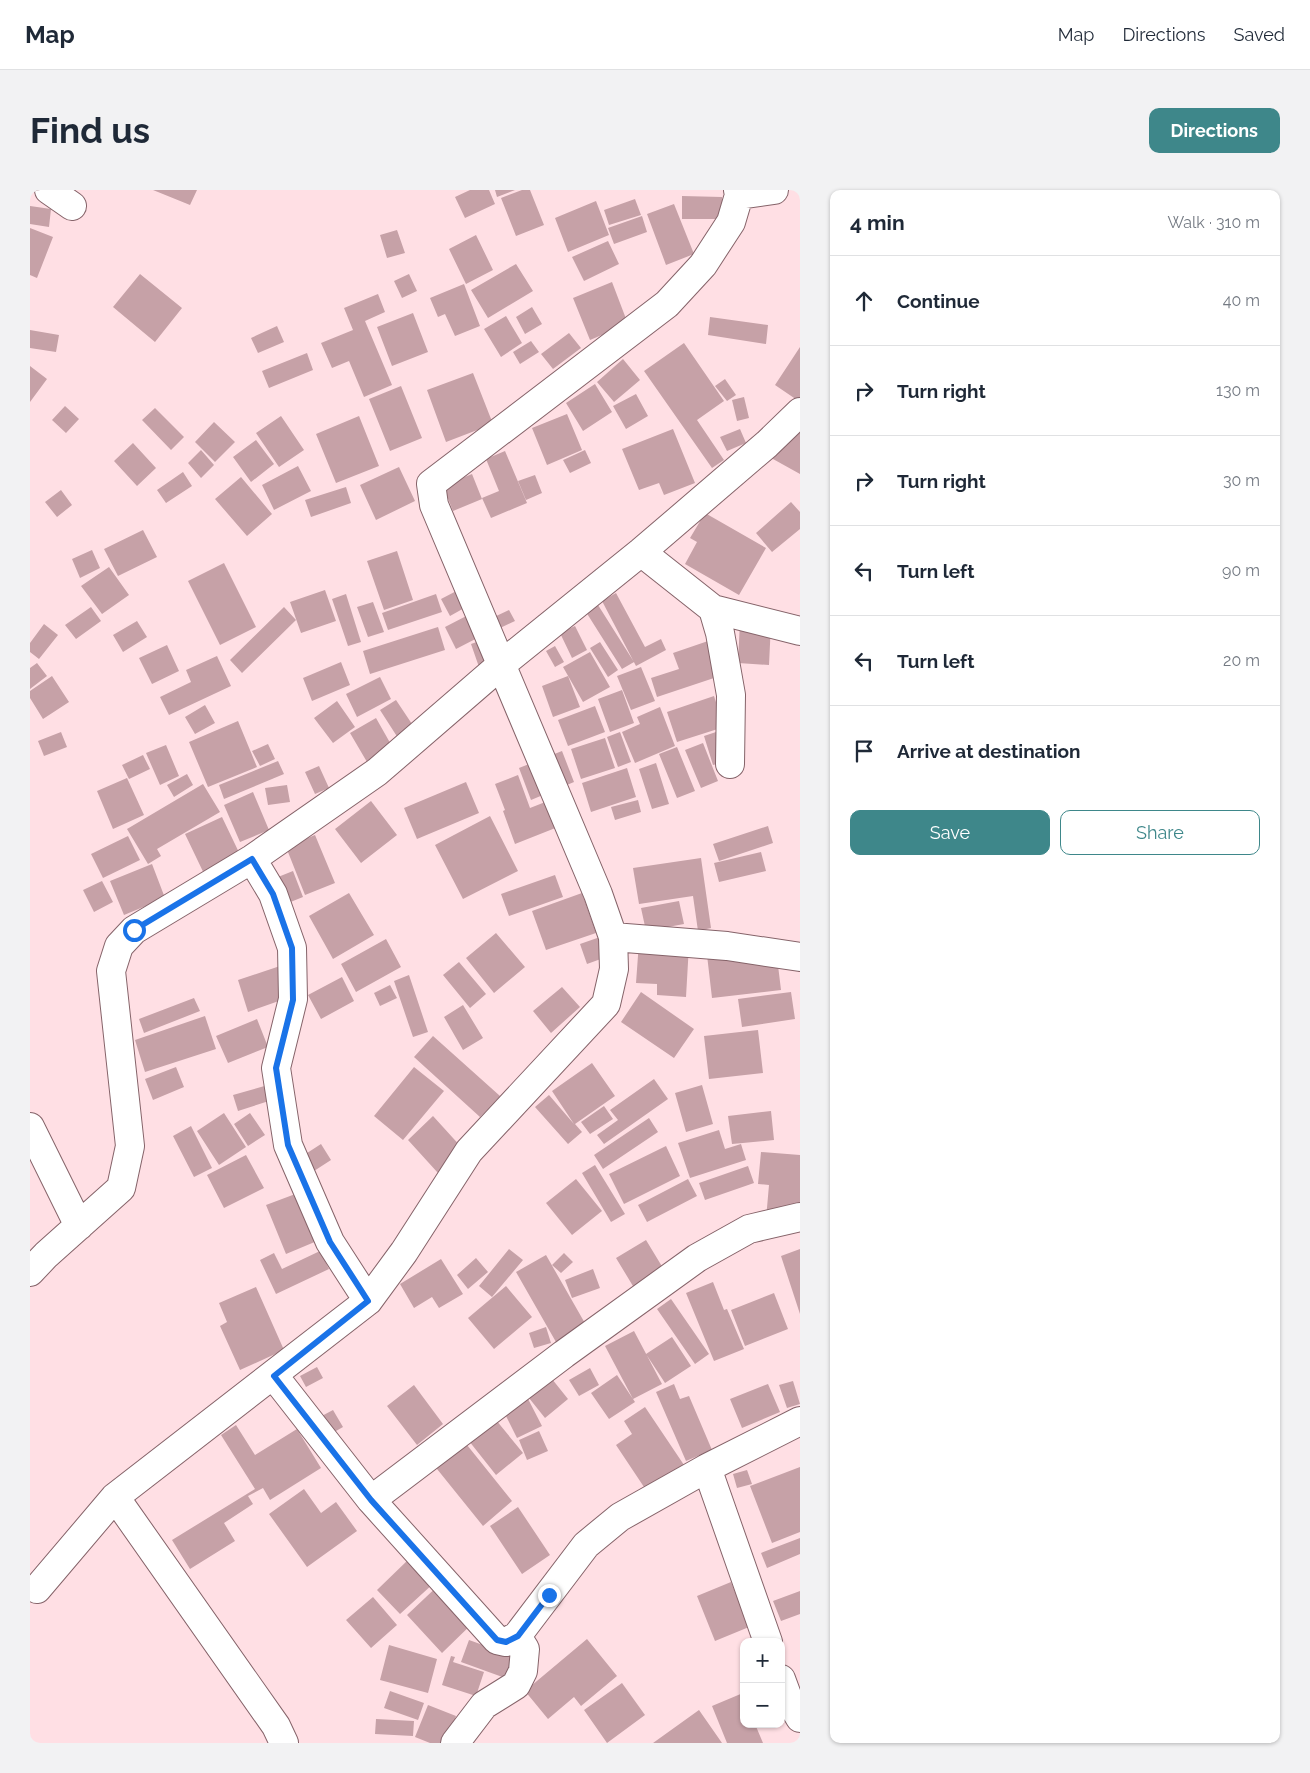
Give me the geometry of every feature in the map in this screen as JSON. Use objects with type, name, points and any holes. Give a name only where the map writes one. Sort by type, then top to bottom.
[{"type":"street","points":[[50,190],[72,206]]},
{"type":"street","points":[[32,1586],[116,1497],[368,1301],[404,1252],[469,1151],[606,1004],[614,969],[613,938],[598,894],[434,505],[431,484],[667,304],[703,266],[731,222],[738,193],[774,190]]},
{"type":"street","points":[[30,1272],[121,1188],[130,1146],[111,971],[119,946],[134,930],[252,859],[377,772],[502,664],[641,552],[767,444],[800,412]]},
{"type":"street","points":[[641,552],[713,609],[800,631]]},
{"type":"street","points":[[713,609],[720,633],[731,695],[730,764]]},
{"type":"street","points":[[252,859],[273,894],[292,948],[293,1000],[276,1068],[288,1145],[330,1242],[368,1301]]},
{"type":"street","points":[[613,938],[727,946],[800,957]]},
{"type":"street","points":[[30,1127],[79,1226]]},
{"type":"street","points":[[371,1500],[564,1354],[697,1258],[749,1228],[800,1217]]},
{"type":"street","points":[[274,1376],[371,1500],[497,1640],[506,1642],[518,1636],[586,1544],[620,1517],[707,1468],[800,1421]]},
{"type":"street","points":[[707,1468],[767,1638]]},
{"type":"street","points":[[116,1497],[276,1726],[284,1743]]},
{"type":"street","points":[[455,1743],[484,1704],[516,1685],[523,1671],[525,1649],[518,1636]]},
{"type":"street","points":[[782,1683],[788,1698],[800,1718]]},
{"type":"building","points":[[153,190],[197,190],[190,205]]},
{"type":"building","points":[[470,190],[489,190],[495,204],[465,218],[455,197]]},
{"type":"building","points":[[495,190],[515,190],[497,197]]},
{"type":"building","points":[[522,190],[530,190],[544,225],[516,236],[501,198]]},
{"type":"building","points":[[682,196],[722,197],[722,219],[682,219]]},
{"type":"building","points":[[635,199],[641,215],[609,225],[604,210]]},
{"type":"building","points":[[596,201],[609,235],[568,252],[555,218]]},
{"type":"building","points":[[674,204],[694,254],[666,265],[647,214]]},
{"type":"building","points":[[30,206],[51,209],[49,227],[30,224]]},
{"type":"building","points":[[642,216],[647,232],[614,244],[608,228]]},
{"type":"building","points":[[30,228],[53,237],[37,278],[30,275]]},
{"type":"building","points":[[397,230],[405,253],[387,258],[380,235]]},
{"type":"building","points":[[476,235],[493,270],[466,284],[449,249]]},
{"type":"building","points":[[608,241],[619,264],[584,281],[572,257]]},
{"type":"building","points":[[516,264],[533,291],[488,318],[471,290]]},
{"type":"building","points":[[140,274],[182,308],[155,342],[113,307]]},
{"type":"building","points":[[409,274],[417,291],[402,298],[394,281]]},
{"type":"building","points":[[612,282],[628,324],[590,340],[573,298]]},
{"type":"building","points":[[464,284],[480,326],[455,336],[445,314],[438,317],[430,298]]},
{"type":"building","points":[[378,294],[385,312],[365,321],[392,385],[364,397],[349,361],[332,368],[321,343],[353,330],[344,308]]},
{"type":"building","points":[[532,307],[542,324],[525,334],[516,317]]},
{"type":"building","points":[[413,313],[428,352],[392,366],[377,327]]},
{"type":"building","points":[[506,316],[522,343],[501,357],[484,329]]},
{"type":"building","points":[[710,317],[768,325],[766,344],[708,335]]},
{"type":"building","points":[[277,326],[284,342],[258,353],[251,338]]},
{"type":"building","points":[[30,330],[59,335],[56,352],[30,348]]},
{"type":"building","points":[[569,333],[581,348],[553,369],[541,354]]},
{"type":"building","points":[[531,341],[539,352],[520,364],[513,352]]},
{"type":"building","points":[[684,343],[724,401],[697,420],[724,460],[712,468],[644,371]]},
{"type":"building","points":[[800,347],[800,402],[775,385]]},
{"type":"building","points":[[307,353],[313,370],[269,388],[262,371]]},
{"type":"building","points":[[623,359],[640,380],[614,402],[597,382]]},
{"type":"building","points":[[30,366],[47,379],[30,402]]},
{"type":"building","points":[[473,373],[493,424],[446,442],[427,390]]},
{"type":"building","points":[[725,379],[736,395],[727,401],[715,386]]},
{"type":"building","points":[[595,384],[612,412],[583,431],[566,403]]},
{"type":"building","points":[[401,386],[422,438],[390,451],[369,399]]},
{"type":"building","points":[[636,394],[648,416],[626,429],[613,406]]},
{"type":"building","points":[[744,397],[749,418],[737,421],[732,400]]},
{"type":"building","points":[[65,406],[79,419],[66,433],[52,420]]},
{"type":"building","points":[[155,408],[184,437],[171,450],[142,420]]},
{"type":"building","points":[[567,414],[582,450],[547,465],[532,428]]},
{"type":"building","points":[[800,415],[800,474],[764,454]]},
{"type":"building","points":[[281,416],[304,450],[279,467],[256,433]]},
{"type":"building","points":[[359,416],[379,466],[336,483],[316,434]]},
{"type":"building","points":[[214,422],[235,442],[215,462],[195,442]]},
{"type":"building","points":[[673,429],[695,483],[664,495],[659,483],[639,490],[622,449]]},
{"type":"building","points":[[740,429],[746,443],[727,451],[720,437]]},
{"type":"building","points":[[256,440],[274,464],[251,482],[233,457]]},
{"type":"building","points":[[133,443],[156,468],[137,486],[114,461]]},
{"type":"building","points":[[201,450],[214,465],[201,478],[188,463]]},
{"type":"building","points":[[585,450],[591,463],[570,473],[563,460]]},
{"type":"building","points":[[505,451],[527,503],[491,518],[482,498],[499,491],[486,459]]},
{"type":"building","points":[[298,466],[311,491],[274,510],[262,485]]},
{"type":"building","points":[[399,467],[415,501],[376,520],[360,485]]},
{"type":"building","points":[[183,472],[192,486],[166,503],[157,490]]},
{"type":"building","points":[[472,474],[482,499],[453,511],[443,486]]},
{"type":"building","points":[[535,475],[542,493],[526,500],[518,481]]},
{"type":"building","points":[[241,477],[272,514],[247,536],[215,499]]},
{"type":"building","points":[[346,487],[351,503],[311,517],[305,500]]},
{"type":"building","points":[[61,490],[72,505],[57,517],[45,502]]},
{"type":"building","points":[[791,502],[800,512],[800,529],[772,552],[756,533]]},
{"type":"building","points":[[705,513],[766,548],[739,595],[685,564],[697,542],[690,538]]},
{"type":"building","points":[[143,530],[157,557],[118,576],[104,549]]},
{"type":"building","points":[[92,550],[100,568],[80,578],[72,559]]},
{"type":"building","points":[[397,551],[413,600],[384,610],[367,561]]},
{"type":"building","points":[[224,563],[256,627],[220,645],[188,581]]},
{"type":"building","points":[[109,567],[129,595],[102,614],[81,586]]},
{"type":"building","points":[[466,586],[475,602],[450,616],[441,599]]},
{"type":"building","points":[[325,590],[336,621],[301,633],[290,602]]},
{"type":"building","points":[[616,593],[645,647],[661,639],[666,650],[636,666],[602,601]]},
{"type":"building","points":[[346,594],[361,642],[348,646],[332,599]]},
{"type":"building","points":[[436,594],[442,612],[388,630],[382,613]]},
{"type":"building","points":[[373,602],[384,632],[368,637],[357,607]]},
{"type":"building","points":[[598,605],[634,662],[622,669],[586,612]]},
{"type":"building","points":[[91,607],[101,621],[76,639],[65,625]]},
{"type":"building","points":[[284,607],[296,620],[242,673],[230,660]]},
{"type":"building","points":[[509,610],[515,621],[498,629],[492,618]]},
{"type":"building","points":[[476,611],[487,633],[456,649],[445,627]]},
{"type":"building","points":[[137,621],[147,637],[123,652],[113,635]]},
{"type":"building","points":[[740,621],[771,623],[769,665],[738,663]]},
{"type":"building","points":[[44,624],[58,635],[39,659],[30,652],[30,643]]},
{"type":"building","points":[[575,626],[587,650],[572,658],[560,633]]},
{"type":"building","points":[[438,627],[445,650],[370,674],[363,651]]},
{"type":"building","points":[[488,638],[497,661],[479,667],[471,644]]},
{"type":"building","points":[[711,640],[723,675],[657,697],[651,678],[679,669],[673,653]]},
{"type":"building","points":[[600,642],[618,670],[608,677],[590,648]]},
{"type":"building","points":[[167,645],[179,671],[152,684],[139,658]]},
{"type":"building","points":[[555,646],[564,662],[555,667],[546,651]]},
{"type":"building","points":[[590,652],[610,687],[583,702],[563,667]]},
{"type":"building","points":[[217,656],[231,686],[169,715],[160,697],[191,682],[186,670]]},
{"type":"building","points":[[341,662],[350,685],[312,701],[303,678]]},
{"type":"building","points":[[37,663],[47,676],[30,689],[30,668]]},
{"type":"building","points":[[641,667],[655,701],[631,710],[617,676]]},
{"type":"building","points":[[52,676],[69,702],[43,719],[30,698],[30,691]]},
{"type":"building","points":[[568,676],[580,707],[553,717],[542,686]]},
{"type":"building","points":[[380,677],[391,699],[357,717],[346,694]]},
{"type":"building","points":[[622,690],[634,723],[610,732],[598,699]]},
{"type":"building","points":[[714,696],[724,727],[677,742],[667,712]]},
{"type":"building","points":[[396,700],[414,727],[398,738],[380,710]]},
{"type":"building","points":[[337,701],[355,727],[333,743],[314,718]]},
{"type":"building","points":[[205,705],[215,723],[195,734],[185,717]]},
{"type":"building","points":[[595,706],[605,732],[568,746],[558,720]]},
{"type":"building","points":[[660,707],[675,746],[635,763],[622,732],[640,724],[637,717]]},
{"type":"building","points":[[376,718],[393,748],[367,762],[350,733]]},
{"type":"building","points":[[238,721],[257,767],[208,787],[189,742]]},
{"type":"building","points":[[722,730],[732,760],[713,765],[704,736]]},
{"type":"building","points":[[61,732],[67,747],[44,756],[38,741]]},
{"type":"building","points":[[620,732],[631,762],[618,767],[607,737]]},
{"type":"building","points":[[605,738],[615,768],[581,779],[571,749]]},
{"type":"building","points":[[703,743],[718,781],[701,788],[685,750]]},
{"type":"building","points":[[268,744],[275,759],[260,766],[252,751]]},
{"type":"building","points":[[166,745],[179,776],[160,785],[146,753]]},
{"type":"building","points":[[677,747],[695,791],[677,798],[659,754]]},
{"type":"building","points":[[562,751],[574,782],[531,800],[519,768]]},
{"type":"building","points":[[143,755],[150,769],[129,779],[122,765]]},
{"type":"building","points":[[278,761],[284,774],[224,799],[219,785]]},
{"type":"building","points":[[656,763],[669,804],[652,809],[639,769]]},
{"type":"building","points":[[319,766],[329,788],[315,794],[305,772]]},
{"type":"building","points":[[627,768],[636,797],[591,812],[582,783]]},
{"type":"building","points":[[187,774],[193,785],[174,797],[167,785]]},
{"type":"building","points":[[518,775],[530,808],[558,797],[568,823],[515,844],[495,784]]},
{"type":"building","points":[[127,778],[144,815],[113,829],[97,791]]},
{"type":"building","points":[[466,782],[479,813],[417,839],[404,808]]},
{"type":"building","points":[[203,784],[220,812],[157,849],[161,856],[148,864],[127,829]]},
{"type":"building","points":[[287,785],[290,802],[268,805],[265,788]]},
{"type":"building","points":[[253,792],[269,830],[240,842],[224,805]]},
{"type":"building","points":[[638,800],[641,812],[615,820],[611,807]]},
{"type":"building","points":[[371,801],[397,835],[361,863],[335,829]]},
{"type":"building","points":[[490,816],[518,871],[463,899],[435,845]]},
{"type":"building","points":[[222,817],[245,865],[208,882],[185,834]]},
{"type":"building","points":[[768,826],[773,843],[719,861],[713,844]]},
{"type":"building","points":[[315,835],[335,883],[305,895],[286,847]]},
{"type":"building","points":[[128,836],[140,860],[103,878],[91,854]]},
{"type":"building","points":[[761,852],[766,871],[719,882],[714,863]]},
{"type":"building","points":[[701,858],[711,928],[698,931],[693,896],[639,904],[633,868]]},
{"type":"building","points":[[152,864],[165,898],[124,915],[110,881]]},
{"type":"building","points":[[293,871],[303,897],[283,905],[273,879]]},
{"type":"building","points":[[555,875],[563,897],[509,916],[501,894]]},
{"type":"building","points":[[102,881],[113,902],[94,912],[83,890]]},
{"type":"building","points":[[349,893],[374,935],[333,959],[309,916]]},
{"type":"building","points":[[582,893],[596,933],[546,950],[532,911]]},
{"type":"building","points":[[679,901],[684,924],[646,931],[641,908]]},
{"type":"building","points":[[496,933],[525,967],[494,993],[466,958]]},
{"type":"building","points":[[603,936],[609,956],[587,964],[580,944]]},
{"type":"building","points":[[386,939],[401,967],[356,992],[341,964]]},
{"type":"building","points":[[639,942],[689,945],[686,997],[657,995],[657,984],[636,983]]},
{"type":"building","points":[[776,949],[781,990],[712,998],[707,955]]},
{"type":"building","points":[[459,962],[486,994],[470,1008],[443,975]]},
{"type":"building","points":[[283,965],[293,996],[248,1012],[238,980]]},
{"type":"building","points":[[409,975],[428,1032],[413,1037],[394,981]]},
{"type":"building","points":[[342,977],[354,1001],[321,1019],[308,995]]},
{"type":"building","points":[[390,985],[397,998],[380,1006],[374,993]]},
{"type":"building","points":[[562,987],[580,1007],[551,1033],[533,1011]]},
{"type":"building","points":[[641,992],[694,1029],[674,1058],[621,1022]]},
{"type":"building","points":[[791,992],[795,1019],[742,1027],[738,999]]},
{"type":"building","points":[[194,998],[200,1011],[144,1033],[139,1019]]},
{"type":"building","points":[[463,1005],[483,1038],[463,1050],[444,1017]]},
{"type":"building","points":[[205,1016],[216,1049],[145,1072],[135,1040]]},
{"type":"building","points":[[257,1019],[268,1047],[228,1063],[216,1036]]},
{"type":"building","points":[[758,1030],[763,1073],[709,1079],[704,1036]]},
{"type":"building","points":[[433,1036],[500,1096],[480,1117],[414,1057]]},
{"type":"building","points":[[592,1063],[615,1096],[575,1124],[582,1132],[568,1144],[535,1107],[549,1095],[574,1124],[552,1091]]},
{"type":"building","points":[[176,1067],[184,1087],[153,1100],[145,1079]]},
{"type":"building","points":[[414,1067],[444,1091],[403,1140],[374,1116]]},
{"type":"building","points":[[654,1079],[668,1099],[604,1144],[597,1135],[618,1120],[610,1110]]},
{"type":"building","points":[[268,1085],[272,1100],[238,1111],[233,1095]]},
{"type":"building","points":[[702,1085],[713,1124],[686,1132],[675,1093]]},
{"type":"building","points":[[604,1106],[613,1119],[590,1134],[581,1122]]},
{"type":"building","points":[[771,1111],[774,1140],[732,1144],[728,1116]]},
{"type":"building","points":[[224,1113],[246,1147],[219,1165],[197,1131]]},
{"type":"building","points":[[250,1113],[265,1135],[248,1146],[234,1124]]},
{"type":"building","points":[[433,1116],[463,1149],[438,1173],[408,1140]]},
{"type":"building","points":[[649,1118],[658,1132],[603,1169],[594,1155]]},
{"type":"building","points":[[191,1126],[212,1168],[194,1177],[173,1136]]},
{"type":"building","points":[[719,1130],[725,1149],[741,1144],[746,1160],[690,1178],[678,1143]]},
{"type":"building","points":[[321,1144],[331,1160],[314,1171],[304,1155]]},
{"type":"building","points":[[666,1146],[680,1176],[624,1204],[609,1174]]},
{"type":"building","points":[[761,1152],[800,1155],[800,1207],[766,1219],[769,1185],[758,1184]]},
{"type":"building","points":[[246,1155],[264,1188],[224,1208],[207,1175]]},
{"type":"building","points":[[595,1165],[625,1214],[611,1222],[582,1173]]},
{"type":"building","points":[[748,1166],[754,1183],[705,1200],[699,1183]]},
{"type":"building","points":[[576,1179],[602,1211],[572,1235],[546,1203]]},
{"type":"building","points":[[688,1179],[697,1196],[647,1222],[638,1205]]},
{"type":"building","points":[[298,1193],[317,1241],[286,1254],[266,1205]]},
{"type":"building","points":[[646,1240],[666,1273],[636,1291],[616,1258]]},
{"type":"building","points":[[509,1249],[523,1260],[492,1297],[479,1286]]},
{"type":"building","points":[[800,1249],[800,1314],[781,1256]]},
{"type":"building","points":[[320,1251],[329,1269],[276,1294],[260,1260],[274,1253],[282,1269]]},
{"type":"building","points":[[564,1253],[573,1262],[561,1273],[552,1265]]},
{"type":"building","points":[[546,1255],[586,1325],[556,1342],[516,1272]]},
{"type":"building","points":[[476,1258],[488,1272],[468,1289],[457,1275]]},
{"type":"building","points":[[441,1259],[463,1294],[439,1308],[432,1297],[414,1308],[400,1284]]},
{"type":"building","points":[[593,1269],[600,1288],[572,1298],[565,1280]]},
{"type":"building","points":[[713,1282],[724,1310],[727,1309],[744,1349],[714,1361],[686,1293]]},
{"type":"building","points":[[506,1286],[532,1317],[494,1349],[468,1318]]},
{"type":"building","points":[[256,1287],[284,1350],[240,1370],[220,1326],[227,1322],[219,1303]]},
{"type":"building","points":[[774,1293],[788,1329],[745,1346],[731,1310]]},
{"type":"building","points":[[671,1299],[709,1354],[695,1364],[657,1309]]},
{"type":"building","points":[[546,1327],[551,1343],[534,1348],[529,1333]]},
{"type":"building","points":[[634,1331],[662,1384],[633,1399],[605,1346]]},
{"type":"building","points":[[672,1337],[691,1366],[665,1383],[646,1354]]},
{"type":"building","points":[[317,1367],[323,1378],[306,1387],[300,1376]]},
{"type":"building","points":[[590,1368],[599,1385],[579,1396],[569,1380]]},
{"type":"building","points":[[548,1374],[568,1399],[545,1418],[525,1393]]},
{"type":"building","points":[[617,1375],[635,1402],[609,1419],[591,1393]]},
{"type":"building","points":[[793,1381],[800,1404],[787,1408],[779,1385]]},
{"type":"building","points":[[674,1384],[680,1399],[689,1396],[712,1450],[686,1461],[656,1392]]},
{"type":"building","points":[[768,1384],[780,1412],[742,1428],[730,1399]]},
{"type":"building","points":[[414,1385],[443,1424],[417,1445],[387,1406]]},
{"type":"building","points":[[526,1395],[542,1426],[517,1438],[502,1408]]},
{"type":"building","points":[[645,1407],[684,1465],[646,1490],[616,1445],[632,1434],[624,1421]]},
{"type":"building","points":[[333,1410],[343,1427],[315,1443],[305,1425]]},
{"type":"building","points":[[496,1420],[523,1453],[496,1475],[469,1441]]},
{"type":"building","points":[[236,1425],[255,1455],[297,1429],[321,1468],[270,1500],[263,1488],[248,1496],[253,1504],[224,1523],[235,1541],[190,1569],[172,1540],[255,1489],[221,1435]]},
{"type":"building","points":[[539,1431],[548,1451],[527,1460],[519,1440]]},
{"type":"building","points":[[463,1440],[512,1501],[483,1526],[433,1464]]},
{"type":"building","points":[[800,1467],[800,1532],[772,1543],[750,1486]]},
{"type":"building","points":[[747,1470],[752,1484],[737,1488],[733,1474]]},
{"type":"building","points":[[304,1489],[321,1513],[336,1502],[357,1531],[307,1567],[269,1514]]},
{"type":"building","points":[[518,1507],[550,1555],[522,1574],[490,1526]]},
{"type":"building","points":[[800,1538],[800,1554],[767,1568],[761,1553]]},
{"type":"building","points":[[410,1558],[434,1583],[400,1614],[377,1590]]},
{"type":"building","points":[[443,1581],[478,1618],[442,1653],[407,1615]]},
{"type":"building","points":[[731,1582],[749,1627],[715,1641],[697,1596]]},
{"type":"building","points":[[800,1591],[800,1614],[781,1621],[773,1601]]},
{"type":"building","points":[[373,1597],[397,1625],[371,1648],[346,1620]]},
{"type":"building","points":[[587,1639],[617,1676],[581,1706],[574,1697],[548,1719],[525,1691]]},
{"type":"building","points":[[469,1640],[519,1658],[511,1680],[461,1662]]},
{"type":"building","points":[[389,1645],[437,1659],[428,1693],[380,1680]]},
{"type":"building","points":[[451,1656],[455,1657],[453,1662],[484,1672],[476,1696],[442,1685]]},
{"type":"building","points":[[622,1683],[645,1715],[607,1743],[584,1710]]},
{"type":"building","points":[[390,1691],[424,1703],[418,1720],[384,1708]]},
{"type":"building","points":[[740,1694],[740,1728],[757,1728],[763,1743],[727,1743],[712,1706]]},
{"type":"building","points":[[428,1705],[456,1716],[446,1743],[430,1743],[415,1737]]},
{"type":"building","points":[[699,1710],[722,1743],[653,1743]]},
{"type":"building","points":[[376,1719],[414,1721],[413,1736],[375,1734]]},
{"type":"route","points":[[134,930],[252,859],[273,894],[292,948],[293,1000],[276,1068],[288,1145],[330,1242],[368,1301],[274,1376],[371,1500],[497,1640],[506,1642],[518,1636],[549,1595]]}]
